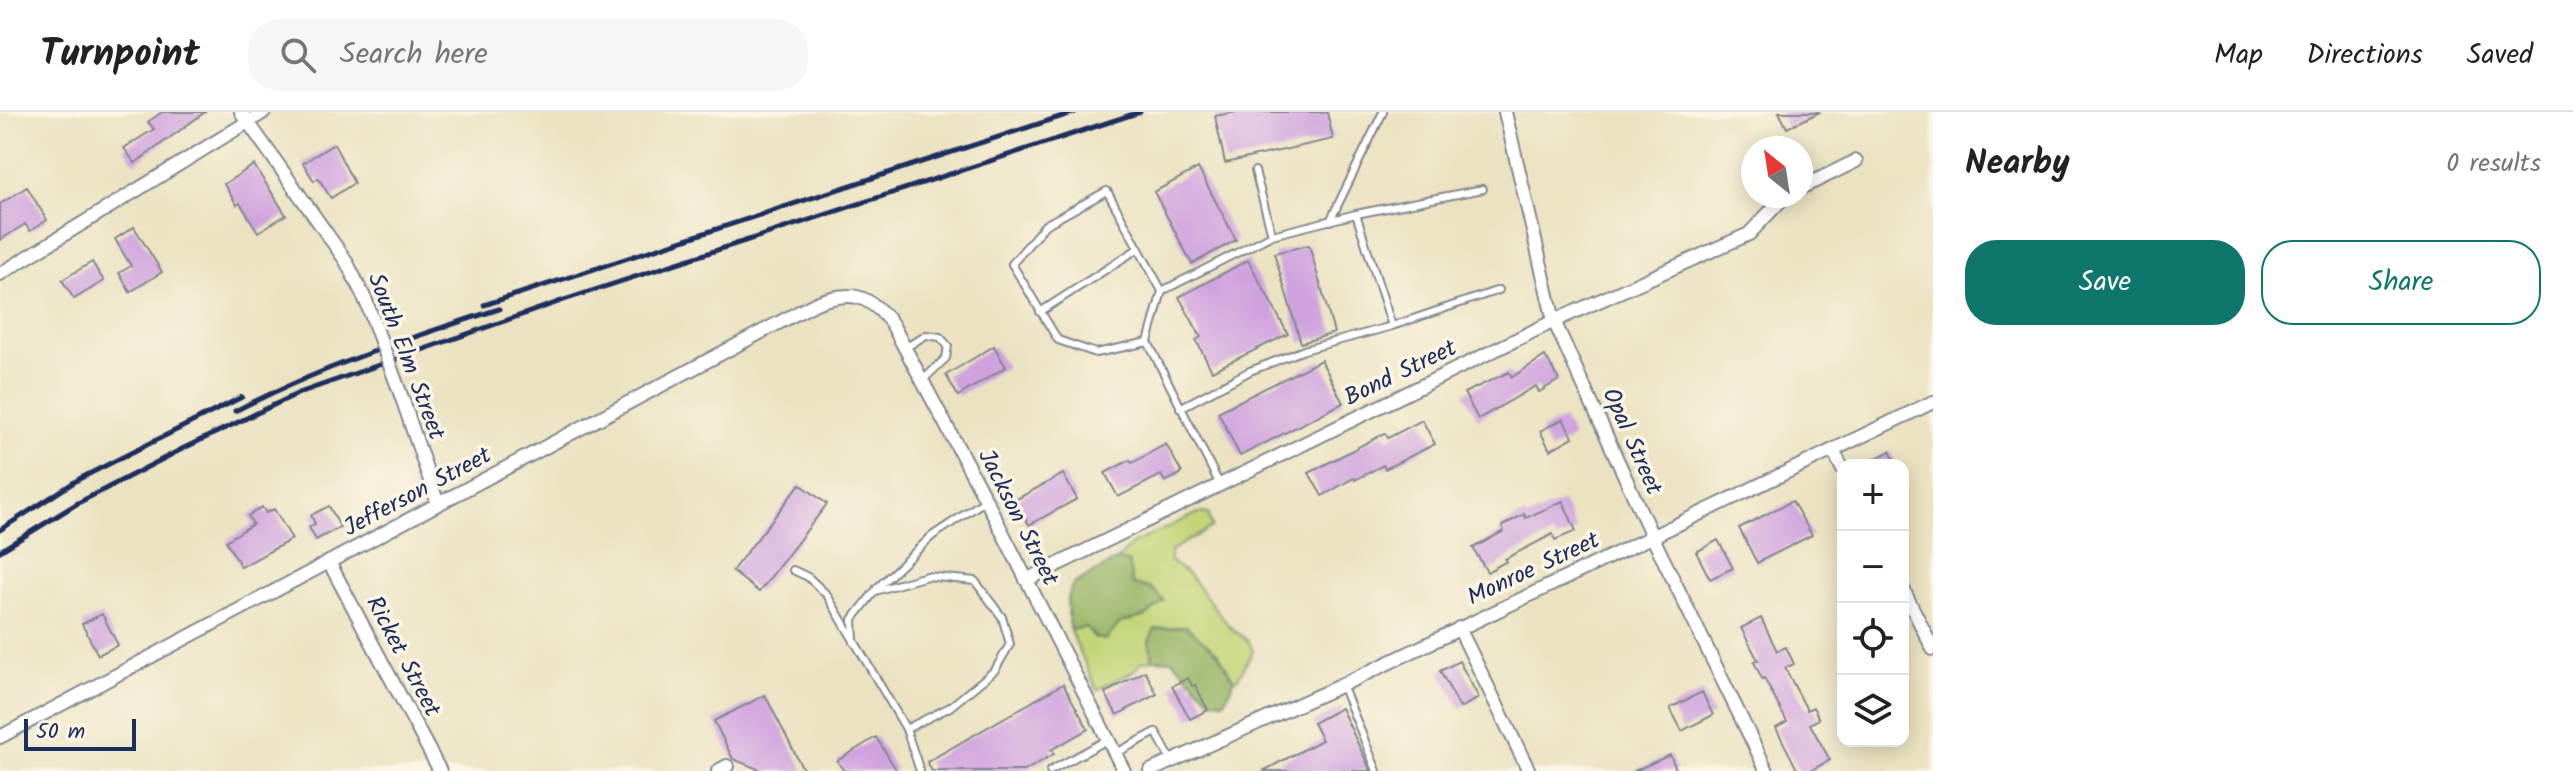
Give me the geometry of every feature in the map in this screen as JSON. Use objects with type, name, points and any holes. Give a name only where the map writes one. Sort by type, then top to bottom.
[{"type":"street","name":"South Elm Street","points":[[241,112],[346,261],[366,301],[438,504]]},
{"type":"street","points":[[0,274],[264,112]]},
{"type":"street","name":"Opal Street","points":[[1505,112],[1554,321],[1652,536],[1767,771]]},
{"type":"street","points":[[1813,182],[1856,161]]},
{"type":"street","name":"Bond Street","points":[[1026,580],[1554,321],[1749,234],[1774,208]]},
{"type":"street","name":"Jefferson Street","points":[[0,737],[816,303],[836,295],[859,296]]},
{"type":"street","name":"Jackson Street","points":[[859,296],[879,307],[892,324],[1124,771]]},
{"type":"street","name":"Monroe Street","points":[[1150,771],[1342,685],[1933,402]]},
{"type":"street","points":[[1833,450],[1838,459]]},
{"type":"street","name":"Ricket Street","points":[[329,562],[440,771]]},
{"type":"street","points":[[1909,601],[1933,649]]},
{"type":"street","points":[[1459,628],[1529,771]]},
{"type":"lane","points":[[1330,221],[1383,112]]},
{"type":"lane","points":[[1255,171],[1272,235]]},
{"type":"lane","points":[[1162,291],[1272,235],[1356,214],[1483,189]]},
{"type":"lane","points":[[1148,342],[1096,353],[1058,340],[1012,264],[1045,225],[1107,191],[1162,291],[1148,342],[1220,485]]},
{"type":"lane","points":[[1356,214],[1392,326]]},
{"type":"lane","points":[[1040,312],[1139,248]]},
{"type":"lane","points":[[1180,408],[1250,371],[1304,350],[1392,326],[1499,290]]},
{"type":"lane","points":[[905,348],[926,335],[940,337],[948,346],[946,358],[922,381]]},
{"type":"lane","points":[[854,642],[853,619],[875,591],[932,536],[986,500]]},
{"type":"lane","points":[[793,570],[808,577],[827,595],[906,729],[920,771]]},
{"type":"lane","points":[[875,591],[927,576],[975,581],[1002,617],[1010,644],[995,670],[950,707],[906,729]]},
{"type":"lane","points":[[1342,685],[1377,771]]},
{"type":"lane","points":[[1116,753],[1156,732],[1171,760]]},
{"type":"lane","points":[[1050,771],[1109,739]]},
{"type":"green space","points":[[1198,513],[1208,514],[1212,527],[1170,551],[1170,561],[1189,575],[1230,627],[1249,642],[1253,651],[1238,678],[1234,680],[1218,653],[1149,641],[1153,659],[1140,662],[1137,669],[1097,690],[1070,630],[1086,627],[1095,638],[1120,622],[1147,616],[1163,601],[1151,588],[1132,585],[1128,562],[1117,560],[1134,543]]},
{"type":"green space","points":[[1117,560],[1128,562],[1133,585],[1151,588],[1164,601],[1146,616],[1120,623],[1106,640],[1095,638],[1086,627],[1070,630],[1067,602],[1072,585]]},
{"type":"green space","points":[[1186,626],[1218,653],[1234,680],[1225,701],[1211,700],[1173,660],[1153,659],[1149,641],[1155,629]]},
{"type":"building","points":[[162,112],[205,112],[135,163],[124,148],[154,129],[148,122]]},
{"type":"building","points":[[1236,112],[1327,112],[1333,139],[1225,163],[1215,116]]},
{"type":"building","points":[[1779,112],[1820,112],[1787,128]]},
{"type":"building","points":[[334,144],[354,183],[331,198],[318,178],[314,181],[303,163]]},
{"type":"building","points":[[254,165],[286,215],[258,232],[224,184]]},
{"type":"building","points":[[1198,168],[1236,240],[1192,264],[1154,192]]},
{"type":"building","points":[[27,187],[47,220],[30,231],[25,224],[0,240],[0,204]]},
{"type":"building","points":[[134,227],[162,272],[130,292],[119,273],[131,266],[115,239]]},
{"type":"building","points":[[1309,245],[1334,333],[1301,343],[1274,253]]},
{"type":"building","points":[[1248,260],[1288,334],[1212,371],[1196,340],[1201,337],[1179,297]]},
{"type":"building","points":[[92,262],[104,281],[74,299],[62,280]]},
{"type":"building","points":[[994,346],[1006,367],[958,396],[946,375]]},
{"type":"building","points":[[1545,356],[1559,380],[1539,392],[1536,386],[1478,419],[1464,393],[1509,372],[1512,377]]},
{"type":"building","points":[[1321,360],[1343,403],[1240,456],[1218,412]]},
{"type":"building","points":[[1563,419],[1573,437],[1550,450],[1540,431]]},
{"type":"building","points":[[1422,420],[1435,444],[1385,469],[1383,465],[1354,478],[1322,496],[1309,473],[1385,433],[1388,438]]},
{"type":"building","points":[[1166,444],[1182,473],[1165,482],[1161,475],[1118,497],[1105,473],[1130,460],[1132,463]]},
{"type":"building","points":[[1890,451],[1894,459],[1875,459]]},
{"type":"building","points":[[1063,474],[1077,499],[1029,525],[1015,500]]},
{"type":"building","points":[[800,484],[827,504],[759,592],[732,571]]},
{"type":"building","points":[[1563,501],[1576,531],[1555,540],[1553,534],[1487,572],[1473,548],[1504,531],[1502,526],[1524,514],[1526,518]]},
{"type":"building","points":[[1792,501],[1812,535],[1757,563],[1739,528]]},
{"type":"building","points":[[329,506],[340,527],[316,540],[309,527],[315,524],[311,515]]},
{"type":"building","points":[[262,507],[266,513],[274,509],[292,539],[241,567],[226,541],[253,524],[248,516]]},
{"type":"building","points":[[1718,540],[1733,568],[1710,579],[1696,552]]},
{"type":"building","points":[[102,614],[118,645],[98,655],[82,624]]},
{"type":"building","points":[[1761,618],[1777,651],[1786,647],[1794,664],[1785,668],[1807,710],[1813,707],[1819,719],[1810,724],[1830,760],[1810,771],[1798,771],[1776,728],[1787,722],[1762,679],[1754,662],[1758,660],[1741,628]]},
{"type":"building","points":[[1459,661],[1479,698],[1460,708],[1440,671]]},
{"type":"building","points":[[1145,671],[1157,694],[1117,715],[1105,693]]},
{"type":"building","points":[[1188,678],[1208,710],[1190,719],[1172,686]]},
{"type":"building","points":[[1063,684],[1088,729],[1051,750],[1054,754],[1024,771],[932,771],[927,762]]},
{"type":"building","points":[[1702,692],[1713,715],[1682,731],[1670,708]]},
{"type":"building","points":[[765,695],[804,771],[763,771],[733,759],[714,721]]},
{"type":"building","points":[[1341,708],[1371,771],[1263,771],[1322,740],[1313,723]]},
{"type":"building","points":[[876,737],[897,771],[844,771],[837,761]]},
{"type":"building","points":[[1670,755],[1677,771],[1634,771]]},
{"type":"railway","points":[[484,305],[1075,112]]},
{"type":"railway","points":[[0,551],[78,503],[299,393],[564,300],[1140,112]]},
{"type":"railway","points":[[235,411],[332,367],[499,309]]},
{"type":"railway","points":[[0,530],[79,479],[242,397]]}]
